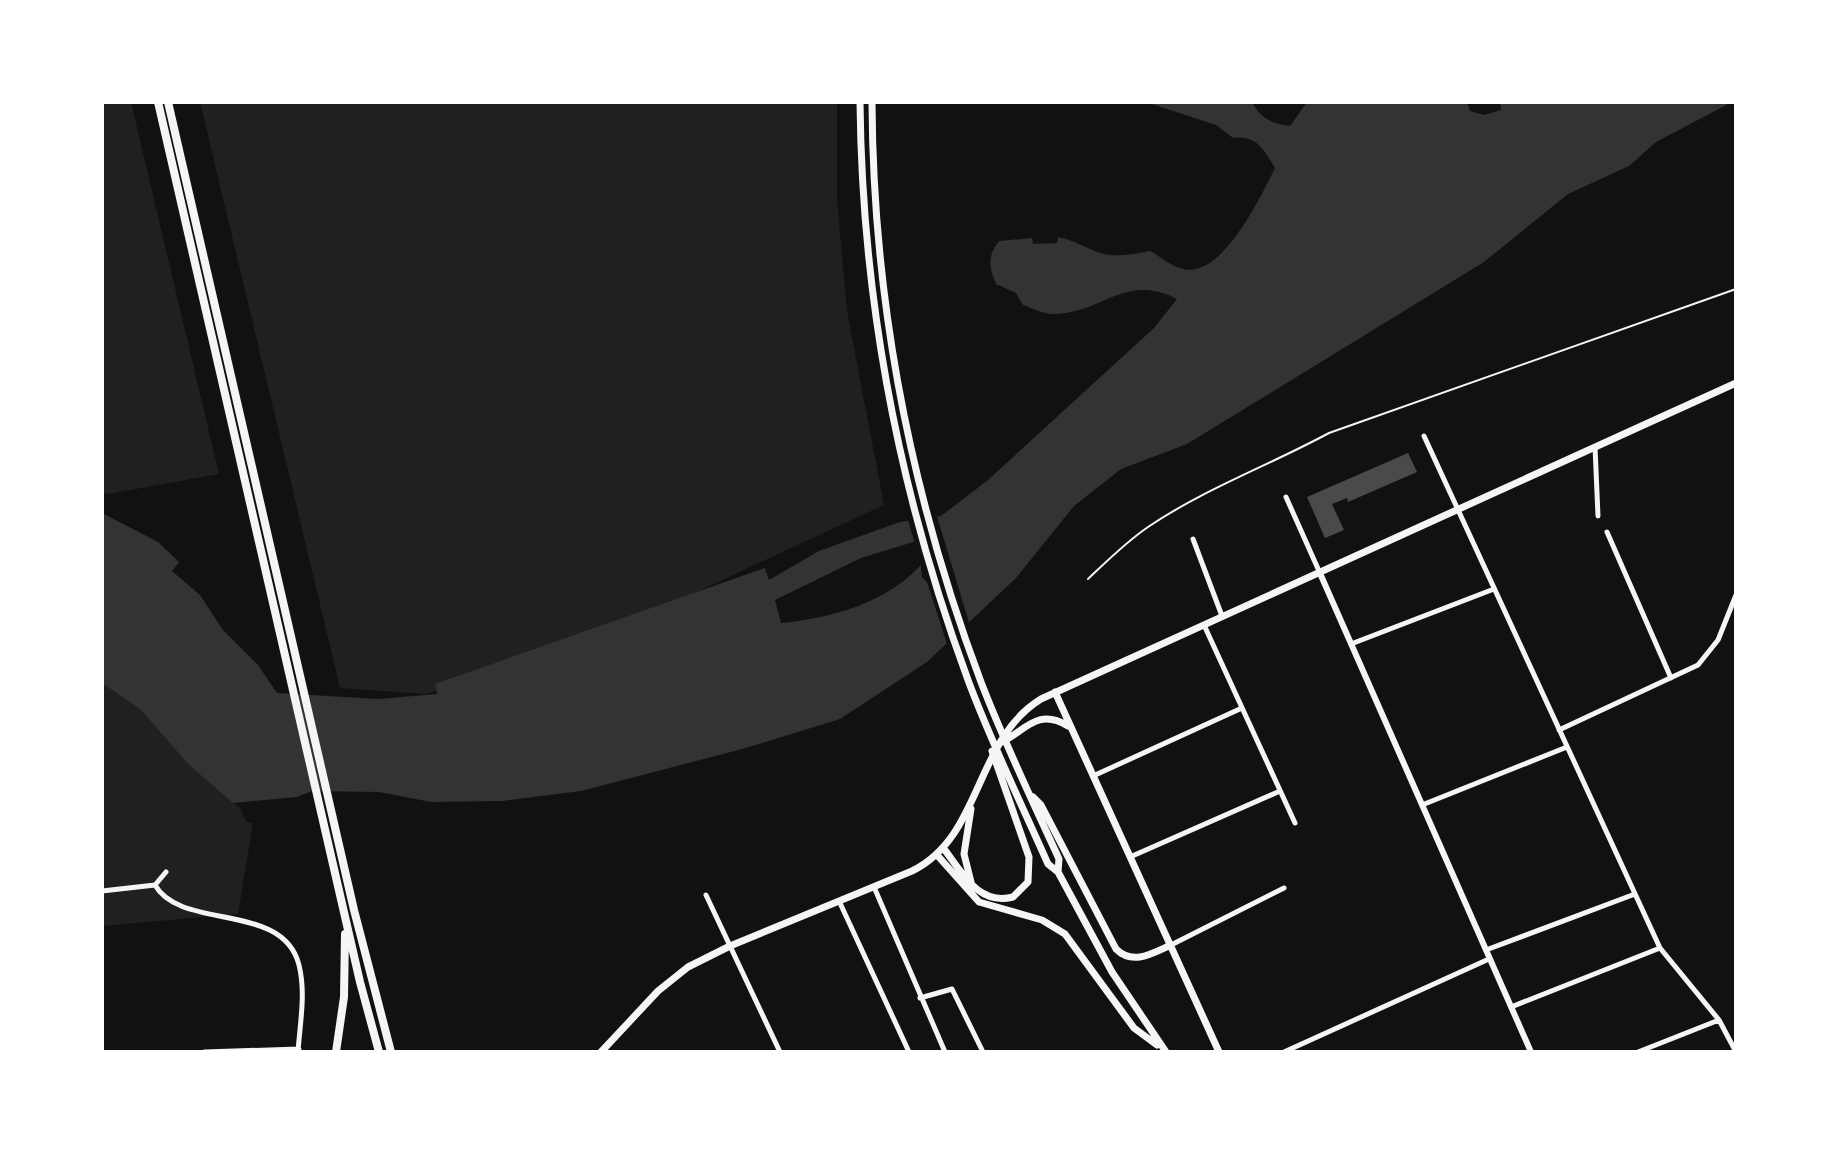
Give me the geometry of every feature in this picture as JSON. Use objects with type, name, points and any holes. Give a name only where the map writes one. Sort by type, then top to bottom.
[{"type":"highway","points":[[158,102],[344,888],[391,1052]]},
{"type":"highway","points":[[168,102],[344,888],[346,978],[336,1052]]},
{"type":"highway","points":[[343,905],[379,1052]]},
{"type":"main road","points":[[860,102],[867,251],[886,394],[914,510],[965,670],[1048,864],[1058,872],[1107,963],[1165,1052]]},
{"type":"main road","points":[[872,102],[883,295],[909,443],[978,673],[1059,859],[1058,872]]},
{"type":"main road","points":[[601,1052],[658,991],[688,967],[730,946],[840,903],[941,852],[962,823],[998,745],[1024,711],[1055,692],[1736,383]]},
{"type":"main road","points":[[1055,692],[1219,1052]]},
{"type":"main road","points":[[998,745],[1035,719],[1055,719],[1070,727]]},
{"type":"main road","points":[[941,852],[988,897],[1003,899],[1018,894],[1028,882],[1029,857],[1003,787],[985,722]]},
{"type":"main road","points":[[1030,794],[1041,805],[1116,949],[1137,958],[1171,945]]},
{"type":"main road","points":[[972,797],[964,858],[972,884]]},
{"type":"main road","points":[[941,852],[979,902],[1042,920],[1065,934],[1134,1028],[1165,1052]]},
{"type":"street","points":[[1424,436],[1660,948],[1719,1020],[1736,1052]]},
{"type":"street","points":[[1595,447],[1598,516]]},
{"type":"street","points":[[1286,497],[1531,1052]]},
{"type":"street","points":[[1607,532],[1671,678]]},
{"type":"street","points":[[1193,539],[1222,616]]},
{"type":"street","points":[[1351,644],[1494,589]]},
{"type":"street","points":[[1559,730],[1698,665],[1718,640],[1736,595]]},
{"type":"street","points":[[1204,625],[1295,823]]},
{"type":"street","points":[[1093,776],[1242,708]]},
{"type":"street","points":[[1422,805],[1567,747]]},
{"type":"street","points":[[1130,857],[1280,791]]},
{"type":"street","points":[[102,891],[155,885],[166,872]]},
{"type":"street","points":[[155,885],[171,904],[249,922],[285,940],[299,963],[303,997],[298,1051],[204,1052]]},
{"type":"street","points":[[874,887],[945,1052]]},
{"type":"street","points":[[1171,945],[1284,888]]},
{"type":"street","points":[[1485,950],[1635,894]]},
{"type":"street","points":[[706,895],[780,1052]]},
{"type":"street","points":[[840,903],[909,1052]]},
{"type":"street","points":[[1511,1007],[1660,948]]},
{"type":"street","points":[[1284,1052],[1489,959]]},
{"type":"street","points":[[920,998],[952,989],[983,1052]]},
{"type":"street","points":[[1638,1052],[1719,1020]]},
{"type":"path","points":[[1088,579],[1148,527],[1205,494],[1268,466],[1329,433],[1736,289]]},
{"type":"shaded area","points":[[102,102],[131,102],[219,474],[108,494],[102,492]]},
{"type":"shaded area","points":[[200,102],[837,102],[837,200],[847,311],[884,505],[610,632],[426,694],[340,688]]},
{"type":"shaded area","points":[[1146,102],[1252,102],[1267,119],[1290,126],[1307,102],[1467,102],[1470,111],[1484,115],[1501,110],[1500,102],[1732,102],[1656,142],[1629,166],[1568,194],[1484,262],[1187,444],[1121,469],[1074,506],[1016,578],[927,662],[840,719],[746,748],[581,791],[502,801],[431,802],[379,792],[312,791],[297,797],[233,803],[188,764],[141,710],[102,683],[102,513],[158,542],[179,562],[172,571],[200,595],[223,630],[258,665],[277,693],[378,699],[437,694],[435,684],[765,568],[769,580],[819,551],[900,522],[941,516],[988,480],[1154,328],[1177,299],[1143,290],[1114,296],[1070,312],[1042,312],[1023,305],[1016,293],[996,284],[990,262],[995,246],[999,241],[1032,238],[1033,244],[1057,243],[1058,237],[1106,254],[1150,251],[1183,269],[1198,269],[1226,249],[1250,215],[1275,168],[1254,141],[1233,138],[1216,125]],"holes":[[[923,539],[931,551],[918,568],[885,594],[844,611],[781,623],[775,600],[861,558]]]},
{"type":"shaded area","points":[[102,683],[141,710],[188,764],[240,808],[246,822],[253,823],[238,914],[102,926]]},
{"type":"pier","points":[[936,513],[970,626],[948,647],[927,582],[922,577],[920,560],[927,550],[922,543],[915,544],[907,517]]},
{"type":"building","points":[[1408,453],[1417,472],[1348,502],[1347,498],[1332,504],[1344,530],[1325,538],[1307,497]]}]
